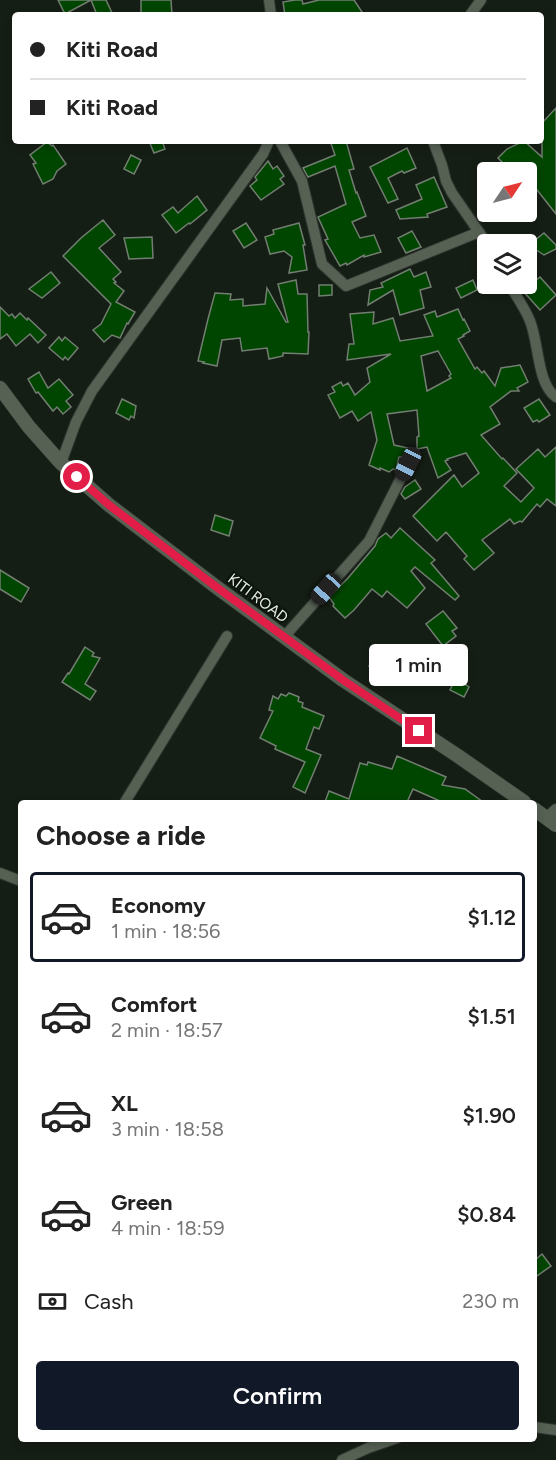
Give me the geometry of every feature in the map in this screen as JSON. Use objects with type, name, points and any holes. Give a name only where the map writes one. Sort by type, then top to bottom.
[{"type":"street","points":[[61,463],[76,422],[92,391],[263,154],[268,144]]},
{"type":"street","points":[[282,144],[302,181],[322,264],[346,286],[479,232],[452,193],[434,144]]},
{"type":"street","points":[[515,294],[530,320],[546,385],[556,398]]},
{"type":"street","name":"KITI ROAD","points":[[0,388],[29,427],[61,463],[109,505],[343,680],[521,800]]},
{"type":"street","points":[[284,637],[369,541],[408,464]]},
{"type":"street","points":[[125,800],[227,636]]},
{"type":"street","points":[[537,810],[553,817]]},
{"type":"street","points":[[0,873],[18,880]]},
{"type":"street","points":[[537,1427],[556,1430]]},
{"type":"street","points":[[342,1460],[385,1442]]},
{"type":"building","points":[[58,0],[91,0],[69,12],[64,12]]},
{"type":"building","points":[[91,0],[106,0],[112,12],[96,12]]},
{"type":"building","points":[[141,0],[171,0],[172,12],[141,12]]},
{"type":"building","points":[[302,0],[303,4],[319,0],[354,0],[362,12],[285,12],[283,2]]},
{"type":"building","points":[[556,108],[556,214],[537,190],[537,162],[502,162],[498,158],[507,149],[518,144],[527,144],[542,157],[542,144],[544,144],[544,121]]},
{"type":"building","points":[[44,144],[50,144],[53,145],[66,164],[57,171],[53,179],[43,184],[33,164],[36,163],[30,155]]},
{"type":"building","points":[[150,144],[163,144],[165,149],[154,153]]},
{"type":"building","points":[[331,144],[347,144],[354,169],[349,170],[366,216],[352,222],[360,238],[374,235],[381,252],[364,257],[364,255],[347,265],[346,263],[340,266],[325,240],[328,239],[318,217],[346,204],[335,166],[308,177],[303,168],[335,155]]},
{"type":"building","points":[[407,148],[416,168],[404,173],[402,171],[388,178],[398,199],[388,203],[370,167]]},
{"type":"building","points":[[131,155],[141,160],[134,174],[124,169]]},
{"type":"building","points":[[268,161],[273,169],[277,166],[284,176],[280,179],[284,184],[261,200],[250,186],[257,180],[255,177]]},
{"type":"building","points":[[434,177],[447,207],[427,214],[428,217],[400,219],[396,210],[422,199],[416,185]]},
{"type":"building","points":[[197,196],[207,210],[176,233],[162,215],[173,207],[178,213]]},
{"type":"building","points":[[103,220],[115,235],[99,248],[121,272],[113,279],[116,282],[114,283],[124,291],[116,302],[135,312],[120,338],[112,335],[104,342],[93,330],[101,324],[111,304],[63,256]]},
{"type":"building","points":[[246,223],[257,240],[244,248],[233,231]]},
{"type":"building","points":[[299,223],[305,245],[303,245],[307,270],[289,273],[292,257],[284,251],[270,254],[265,237],[274,234],[273,230]]},
{"type":"building","points":[[412,231],[421,247],[406,253],[398,238]]},
{"type":"building","points":[[544,233],[556,245],[556,249],[544,255],[537,250],[537,239]]},
{"type":"building","points":[[152,237],[153,258],[129,259],[124,238]]},
{"type":"building","points":[[410,269],[414,277],[426,272],[431,287],[420,290],[424,308],[400,315],[393,290],[368,305],[370,290],[383,287],[381,283]]},
{"type":"building","points":[[51,272],[60,283],[42,298],[29,289]]},
{"type":"building","points":[[540,277],[556,295],[540,310],[526,294],[537,294],[537,279]]},
{"type":"building","points":[[296,280],[298,294],[307,294],[308,354],[283,353],[283,356],[269,359],[267,348],[242,351],[240,338],[222,340],[217,366],[198,361],[215,293],[231,294],[230,300],[243,299],[243,306],[265,304],[267,288],[288,322],[278,284]]},
{"type":"building","points":[[473,280],[477,290],[461,298],[456,288]]},
{"type":"building","points":[[319,285],[332,285],[332,295],[319,296]]},
{"type":"building","points":[[0,307],[9,316],[12,314],[15,318],[20,313],[46,335],[38,343],[30,334],[16,346],[7,334],[0,339]]},
{"type":"building","points":[[458,309],[470,331],[458,339],[475,369],[477,367],[482,373],[484,371],[495,386],[501,368],[520,365],[528,382],[517,388],[519,391],[511,391],[490,407],[500,424],[481,435],[517,473],[504,486],[521,502],[534,488],[516,469],[538,449],[545,457],[556,447],[556,506],[547,499],[540,507],[537,504],[522,522],[514,524],[510,519],[482,540],[494,553],[474,570],[464,559],[467,556],[446,532],[437,541],[413,516],[454,475],[462,487],[479,473],[466,453],[447,459],[445,461],[451,470],[438,478],[427,447],[417,449],[417,437],[419,436],[417,410],[387,414],[394,445],[408,448],[405,457],[399,457],[396,470],[389,472],[380,468],[380,470],[369,465],[377,440],[371,412],[358,421],[352,411],[340,418],[328,395],[335,392],[332,387],[341,382],[343,386],[348,383],[355,395],[370,382],[367,368],[391,354],[347,360],[349,344],[354,344],[350,314],[374,312],[373,324],[393,318],[400,341],[433,336],[424,315],[435,311],[437,317]],"holes":[[[438,351],[451,374],[449,376],[451,378],[427,391],[421,356]]]},
{"type":"building","points":[[59,337],[62,341],[65,337],[78,348],[68,360],[65,357],[63,360],[49,348]]},
{"type":"building","points":[[39,372],[48,388],[59,379],[73,395],[66,401],[71,407],[63,414],[57,407],[53,411],[38,392],[36,393],[28,379]]},
{"type":"building","points":[[122,399],[136,406],[134,418],[131,416],[129,420],[116,413]]},
{"type":"building","points":[[539,399],[550,415],[539,422],[537,420],[533,422],[524,408]]},
{"type":"building","points":[[415,480],[421,489],[405,499],[401,494],[405,487]]},
{"type":"building","points":[[215,515],[233,521],[229,536],[211,530]]},
{"type":"building","points":[[400,528],[435,560],[431,563],[459,596],[455,600],[415,567],[411,571],[425,588],[407,608],[387,591],[382,597],[372,589],[345,618],[333,606],[329,597],[348,578],[375,546],[378,539],[386,533],[391,538]]},
{"type":"building","points":[[0,570],[29,588],[21,602],[0,589]]},
{"type":"building","points":[[443,611],[457,628],[452,631],[456,636],[443,646],[426,624]]},
{"type":"building","points":[[85,647],[94,653],[92,656],[100,658],[85,684],[96,691],[90,700],[62,682]]},
{"type":"building","points":[[410,648],[427,659],[420,670],[403,659]]},
{"type":"building","points":[[375,657],[390,667],[383,675],[369,666]]},
{"type":"building","points":[[456,678],[469,687],[464,697],[450,690]]},
{"type":"building","points":[[289,693],[299,697],[298,701],[303,703],[302,707],[324,716],[319,729],[314,727],[306,749],[321,755],[305,793],[293,787],[305,762],[275,749],[276,746],[260,738],[273,711],[269,710],[273,696],[278,699],[281,694],[286,696]]},
{"type":"building","points":[[397,756],[446,777],[442,785],[465,789],[480,800],[438,800],[413,789],[408,800],[326,800],[329,791],[349,799],[360,763],[367,765],[368,762],[392,769]]},
{"type":"building","points":[[542,1254],[551,1266],[537,1276],[537,1258]]},
{"type":"route","points":[[77,477],[109,505],[215,586],[343,680],[419,731]]}]
